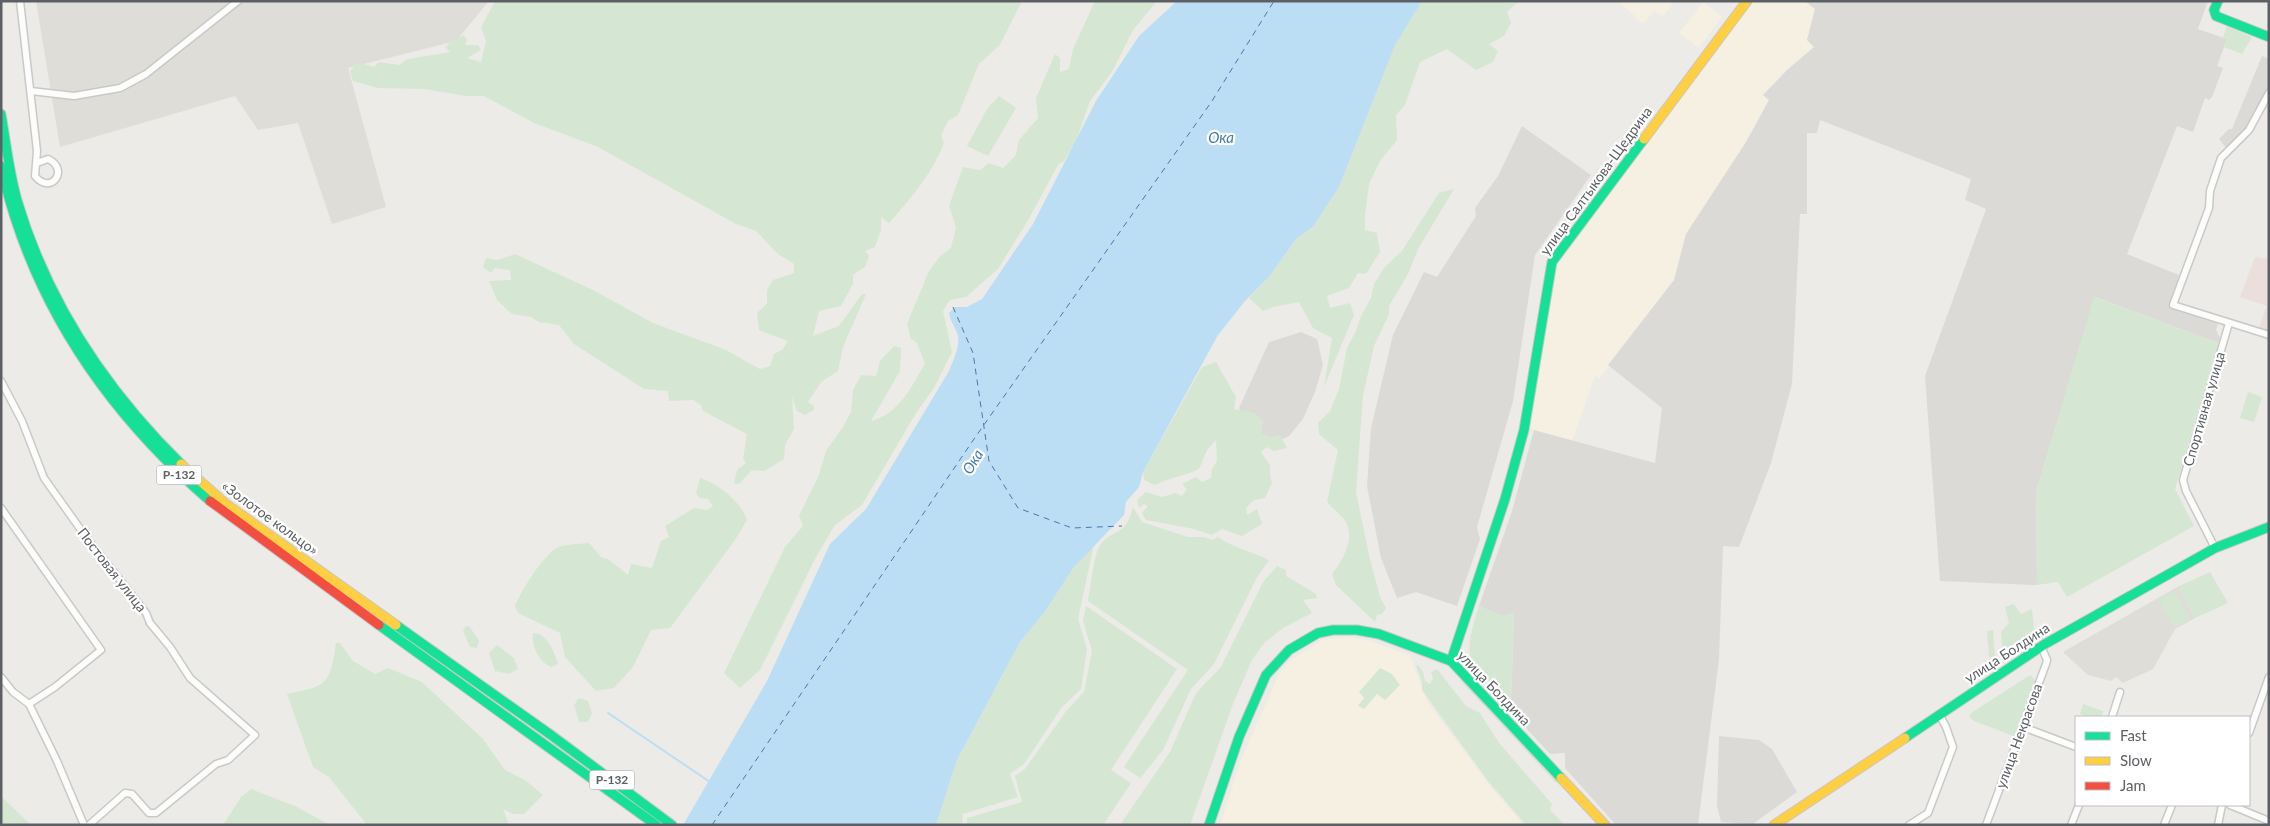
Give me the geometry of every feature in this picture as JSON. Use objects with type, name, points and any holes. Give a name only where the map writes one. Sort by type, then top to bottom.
[{"type":"main road","name":"улица Салтыкова-Щедрина","points":[[1451,661],[1507,491],[1524,430],[1552,262],[1746,1]]},
{"type":"main road","points":[[2218,1],[2214,10],[2216,16],[2269,37]]},
{"type":"main road","name":"«Золотое кольцо»","points":[[1,114],[17,200],[40,263],[94,362],[134,415],[189,473],[226,504],[548,739]]},
{"type":"main road","name":"«Золотое кольцо»","points":[[1,166],[14,218],[54,310],[86,366],[127,420],[183,480],[220,510],[548,739]]},
{"type":"main road","name":"улица Болдина","points":[[1774,825],[2041,646],[2216,548],[2269,527]]},
{"type":"main road","name":"улица Болдина","points":[[1209,825],[1239,737],[1266,675],[1288,650],[1318,633],[1333,630],[1357,630],[1379,634],[1451,661],[1605,825]]},
{"type":"main road","name":"Р-132","points":[[548,739],[656,825]]},
{"type":"main road","name":"Р-132","points":[[548,739],[672,825]]},
{"type":"street","points":[[20,1],[37,151],[34,176],[39,182],[46,184],[53,182],[58,176],[58,168],[54,162],[37,151]]},
{"type":"street","points":[[31,90],[74,96],[120,88],[146,74],[238,1]]},
{"type":"street","points":[[2269,93],[2249,130],[2220,158],[2210,191],[2208,208],[2173,304],[2269,335]]},
{"type":"street","points":[[37,163],[48,159]]},
{"type":"street","name":"Спортивная улица","points":[[2216,548],[2193,505],[2184,480],[2229,322]]},
{"type":"street","name":"Постовая улица","points":[[1,381],[22,421],[44,478],[86,537],[146,613],[150,623],[170,647],[190,678],[255,735],[228,760],[216,764],[156,813],[150,813],[132,794],[125,794],[89,825]]},
{"type":"street","points":[[1,508],[101,650],[29,704]]},
{"type":"street","name":"улица Некрасова","points":[[1986,825],[2047,660],[2041,646]]},
{"type":"street","points":[[1,677],[13,692],[29,704],[57,761],[84,825]]},
{"type":"street","points":[[2250,730],[2269,678]]},
{"type":"street","points":[[2112,716],[2120,692]]},
{"type":"street","points":[[1922,825],[1953,747],[1939,714]]},
{"type":"street","points":[[2023,727],[2075,747]]},
{"type":"street","points":[[2071,825],[2080,806]]},
{"type":"street","points":[[2164,825],[2172,806]]},
{"type":"street","points":[[2218,825],[2222,806]]},
{"type":"street","points":[[2232,806],[2269,821]]},
{"type":"street","points":[[1909,825],[1928,813]]},
{"type":"shaded area","points":[[36,1],[489,1],[456,41],[348,68],[386,207],[332,224],[298,123],[258,130],[235,96],[60,147]]},
{"type":"shaded area","points":[[1618,1],[1675,1],[1663,17],[1654,11],[1643,24]]},
{"type":"shaded area","points":[[1753,1],[1805,1],[1815,9],[1807,40],[1815,47],[1787,70],[1763,95],[1769,100],[1746,142],[1686,234],[1674,280],[1600,378],[1595,376],[1572,442],[1530,428],[1552,271],[1555,263]]},
{"type":"shaded area","points":[[1805,1],[2208,1],[2198,29],[2227,39],[2217,66],[2223,68],[2212,97],[2209,100],[2205,98],[2193,132],[2177,126],[2127,254],[2179,275],[2169,308],[2218,324],[2216,330],[2220,338],[2218,343],[2095,297],[2036,492],[2037,585],[1940,581],[1925,376],[1986,209],[1965,200],[1971,179],[1820,120],[1817,133],[1807,133],[1807,214],[1800,214],[1792,384],[1771,463],[1739,547],[1723,546],[1719,659],[1698,825],[1616,825],[1565,768],[1565,753],[1550,754],[1526,728],[1526,717],[1514,705],[1514,702],[1511,701],[1514,613],[1501,616],[1479,606],[1512,511],[1534,430],[1655,463],[1662,408],[1608,365],[1674,280],[1686,234],[1746,142],[1769,100],[1763,95],[1787,70],[1814,47],[1807,40],[1815,9]]},
{"type":"shaded area","points":[[1703,2],[1722,17],[1699,48],[1679,33]]},
{"type":"shaded area","points":[[2262,56],[2269,59],[2269,87],[2247,129],[2227,149],[2219,139],[2229,129],[2232,129]]},
{"type":"shaded area","points":[[1522,126],[1591,175],[1535,255],[1513,401],[1477,527],[1480,539],[1457,606],[1416,592],[1397,598],[1381,558],[1367,486],[1371,428],[1393,335],[1424,272],[1437,277],[1476,216],[1475,208],[1498,176]]},
{"type":"shaded area","points":[[2255,257],[2269,259],[2269,331],[2259,328],[2267,306],[2240,297]]},
{"type":"shaded area","points":[[1301,332],[1317,339],[1323,365],[1315,392],[1303,419],[1289,436],[1278,441],[1265,441],[1241,418],[1239,408],[1269,342]]},
{"type":"shaded area","points":[[2179,586],[2195,618],[2175,629],[2153,669],[2123,683],[2116,677],[2111,681],[2088,675],[2063,652]]},
{"type":"shaded area","points":[[1348,637],[1363,639],[1410,655],[1427,702],[1487,782],[1523,825],[1220,825],[1241,760],[1280,672],[1292,659],[1324,639]]},
{"type":"shaded area","points":[[1719,736],[1759,740],[1772,749],[1797,792],[1753,824],[1721,822],[1717,806]]},
{"type":"green space","points":[[495,1],[1022,1],[1000,45],[979,64],[958,115],[948,121],[941,136],[944,143],[927,175],[889,223],[881,217],[881,230],[875,247],[865,251],[869,256],[865,267],[853,275],[853,284],[841,306],[819,311],[813,336],[839,326],[862,294],[866,294],[843,347],[838,371],[821,382],[808,402],[814,406],[814,410],[805,415],[797,411],[792,397],[794,429],[785,445],[784,459],[764,471],[752,470],[739,484],[734,483],[737,470],[746,463],[743,459],[747,434],[703,411],[701,405],[693,400],[669,401],[668,391],[644,389],[574,344],[559,325],[539,322],[531,317],[512,314],[497,300],[489,281],[511,280],[510,270],[495,268],[491,273],[483,267],[486,258],[498,260],[515,254],[593,290],[653,323],[726,350],[760,369],[770,366],[774,354],[782,350],[788,341],[759,330],[757,313],[767,304],[767,290],[773,280],[794,273],[794,264],[778,254],[756,231],[736,224],[598,147],[534,123],[484,96],[466,96],[424,89],[378,88],[353,81],[350,71],[358,62],[374,67],[379,62],[399,65],[408,59],[451,52],[445,48],[451,41],[464,35],[467,40],[465,45],[478,45],[481,50],[467,58],[481,62],[486,41],[481,27]]},
{"type":"green space","points":[[1095,1],[1157,1],[1133,30],[1112,72],[1090,101],[1076,141],[1064,161],[1058,165],[1027,222],[998,269],[966,297],[950,300],[943,311],[952,352],[934,388],[916,413],[862,505],[835,525],[816,557],[760,670],[740,688],[724,673],[785,547],[803,526],[799,516],[819,475],[826,451],[851,412],[853,390],[861,375],[876,376],[880,361],[894,346],[901,348],[900,371],[871,421],[881,417],[897,406],[925,364],[917,343],[911,339],[907,324],[929,271],[940,256],[951,248],[956,227],[949,206],[963,167],[980,170],[989,163],[1003,168],[1016,155],[1019,140],[1038,118],[1036,98],[1055,54],[1060,58],[1060,72],[1069,69],[1073,49]]},
{"type":"green space","points":[[1422,1],[1517,3],[1507,12],[1511,23],[1504,36],[1489,44],[1498,51],[1493,62],[1476,70],[1447,49],[1420,62],[1405,105],[1396,115],[1397,140],[1380,161],[1369,184],[1365,230],[1377,233],[1380,252],[1366,274],[1358,273],[1349,288],[1327,296],[1330,308],[1350,303],[1354,315],[1324,387],[1332,338],[1313,328],[1299,302],[1263,311],[1249,298],[1269,277],[1296,239],[1313,227],[1339,187],[1395,44]]},
{"type":"green space","points":[[2227,26],[2252,37],[2242,54],[2224,47],[2227,39],[2223,37]]},
{"type":"green space","points":[[999,96],[1016,108],[988,156],[967,146],[987,109]]},
{"type":"green space","points":[[1454,189],[1418,249],[1408,274],[1389,306],[1389,314],[1374,346],[1363,395],[1356,492],[1369,555],[1380,597],[1386,608],[1382,614],[1377,615],[1375,622],[1336,585],[1332,574],[1347,548],[1349,533],[1344,519],[1327,502],[1338,450],[1319,434],[1318,423],[1330,411],[1339,389],[1347,348],[1371,298],[1374,284],[1384,268],[1402,251],[1439,193]]},
{"type":"green space","points":[[2094,297],[2218,343],[2175,489],[2194,526],[2067,597],[2058,582],[2037,585],[2036,492]]},
{"type":"green space","points":[[1216,362],[1236,397],[1234,409],[1254,413],[1263,421],[1261,434],[1270,437],[1280,435],[1287,448],[1274,451],[1267,447],[1261,452],[1270,465],[1272,483],[1265,498],[1254,500],[1246,508],[1247,515],[1257,509],[1262,524],[1242,536],[1222,529],[1212,535],[1194,529],[1146,520],[1142,513],[1148,506],[1144,504],[1139,508],[1137,500],[1146,492],[1162,497],[1176,493],[1182,496],[1187,489],[1182,484],[1196,477],[1202,482],[1211,478],[1212,469],[1217,461],[1216,440],[1207,450],[1199,469],[1155,485],[1144,480],[1143,472],[1202,367]]},
{"type":"green space","points":[[2248,392],[2262,397],[2254,422],[2240,418]]},
{"type":"green space","points":[[700,478],[714,484],[728,494],[740,507],[747,520],[735,540],[670,628],[651,630],[633,667],[614,688],[596,691],[565,657],[560,633],[518,613],[515,606],[532,576],[544,560],[555,549],[562,546],[589,543],[602,558],[608,559],[628,575],[631,564],[652,568],[661,541],[669,537],[665,526],[694,508],[707,510],[713,506],[708,499],[700,498],[696,493]]},
{"type":"green space","points":[[1133,507],[1142,522],[1188,537],[1204,537],[1212,540],[1218,537],[1269,560],[1257,577],[1214,664],[1191,689],[1163,750],[1140,778],[1124,767],[1188,670],[1088,601],[1097,551],[1108,537],[1126,524]]},
{"type":"green space","points":[[1094,544],[1078,619],[1087,649],[1081,689],[1062,707],[1024,764],[1010,774],[1018,797],[963,814],[962,825],[936,825],[957,760],[1020,642],[1044,613],[1074,567]]},
{"type":"green space","points":[[1277,566],[1286,570],[1286,576],[1316,594],[1317,598],[1303,600],[1312,613],[1283,628],[1264,643],[1252,660],[1233,704],[1190,825],[1120,825],[1170,752],[1196,693],[1221,667],[1263,582]]},
{"type":"green space","points":[[2210,572],[2228,603],[2195,618],[2179,586]]},
{"type":"green space","points":[[2173,592],[2177,594],[2190,618],[2176,627],[2173,626],[2160,602],[2161,598]]},
{"type":"green space","points":[[2014,604],[2021,614],[2032,609],[2035,635],[2003,655],[2001,632],[2009,623],[2005,607]]},
{"type":"green space","points":[[1086,606],[1177,669],[1111,770],[1131,783],[1103,825],[967,825],[967,818],[1022,802],[1015,776],[1025,769],[1067,710],[1084,692],[1092,651],[1083,621]]},
{"type":"green space","points":[[1479,606],[1501,616],[1514,613],[1511,701],[1485,679],[1472,661],[1470,640]]},
{"type":"green space","points":[[466,626],[470,627],[479,641],[477,648],[470,647],[463,631]]},
{"type":"green space","points":[[1993,630],[1995,657],[1989,657],[1987,631]]},
{"type":"green space","points":[[533,633],[543,636],[552,649],[558,664],[551,667],[543,661],[533,643]]},
{"type":"green space","points":[[336,643],[340,643],[353,661],[375,674],[388,668],[422,682],[483,739],[505,770],[525,780],[543,795],[524,814],[513,814],[503,809],[509,825],[367,825],[329,777],[313,767],[287,694],[311,688],[325,681],[332,667]]},
{"type":"green space","points":[[497,645],[514,658],[518,669],[509,674],[495,671],[489,653]]},
{"type":"green space","points":[[1418,665],[1423,672],[1425,681],[1430,684],[1433,678],[1431,672],[1437,669],[1466,706],[1480,713],[1499,743],[1552,804],[1550,810],[1565,825],[1526,825],[1488,781],[1422,690],[1422,682],[1416,666]]},
{"type":"green space","points":[[1380,668],[1392,674],[1400,685],[1385,700],[1377,694],[1364,709],[1358,706],[1364,698],[1359,692]]},
{"type":"green space","points":[[2030,675],[2035,680],[2029,695],[2030,700],[2016,737],[1974,721],[1969,717],[1971,713]]},
{"type":"green space","points":[[1460,678],[1556,781],[1556,783],[1461,681]]},
{"type":"green space","points":[[579,698],[588,701],[592,713],[588,722],[579,722],[574,705]]},
{"type":"green space","points":[[2083,704],[2103,711],[2101,716],[2080,714]]},
{"type":"green space","points":[[251,789],[295,806],[330,825],[223,825],[241,797]]},
{"type":"green space","points":[[1,796],[31,825],[1,825]]},
{"type":"water","name":"Ока","points":[[1177,1],[1422,1],[1395,45],[1339,187],[1313,227],[1296,239],[1269,277],[1245,301],[1218,335],[1143,472],[1139,487],[1126,502],[1124,515],[1074,567],[1044,613],[1020,642],[957,760],[936,825],[683,825],[767,681],[830,544],[866,509],[949,371],[956,354],[958,340],[949,313],[955,307],[967,307],[982,299],[1033,224],[1096,101],[1139,36]]},
{"type":"waterway","points":[[608,713],[710,782]]},
{"type":"ferry route","points":[[712,825],[974,439],[1212,101],[1274,1]]},
{"type":"ferry route","points":[[953,307],[973,353],[989,461],[1018,508],[1072,528],[1122,526]]},
{"type":"traffic: fast","points":[[2218,1],[2214,10],[2216,16],[2269,37]]},
{"type":"traffic: fast","points":[[1,114],[17,200],[30,237],[62,308],[104,375],[128,406],[181,464]]},
{"type":"traffic: fast","points":[[1451,661],[1505,499],[1524,430],[1552,262],[1644,139]]},
{"type":"traffic: fast","points":[[1,166],[14,216],[32,263],[53,308],[78,351],[138,430],[173,467],[210,501]]},
{"type":"traffic: fast","points":[[1905,738],[2045,644],[2215,548],[2269,527]]},
{"type":"traffic: fast","points":[[379,625],[656,825]]},
{"type":"traffic: fast","points":[[396,625],[551,735],[672,825]]},
{"type":"traffic: fast","points":[[1209,825],[1239,737],[1266,675],[1289,650],[1318,633],[1333,630],[1357,630],[1379,634],[1451,661],[1561,778]]},
{"type":"traffic: slow","points":[[1644,139],[1747,1]]},
{"type":"traffic: slow","points":[[181,464],[226,504],[396,625]]},
{"type":"traffic: slow","points":[[1774,825],[1905,738]]},
{"type":"traffic: slow","points":[[1561,778],[1605,825]]},
{"type":"traffic: jam","points":[[210,501],[379,625]]}]
